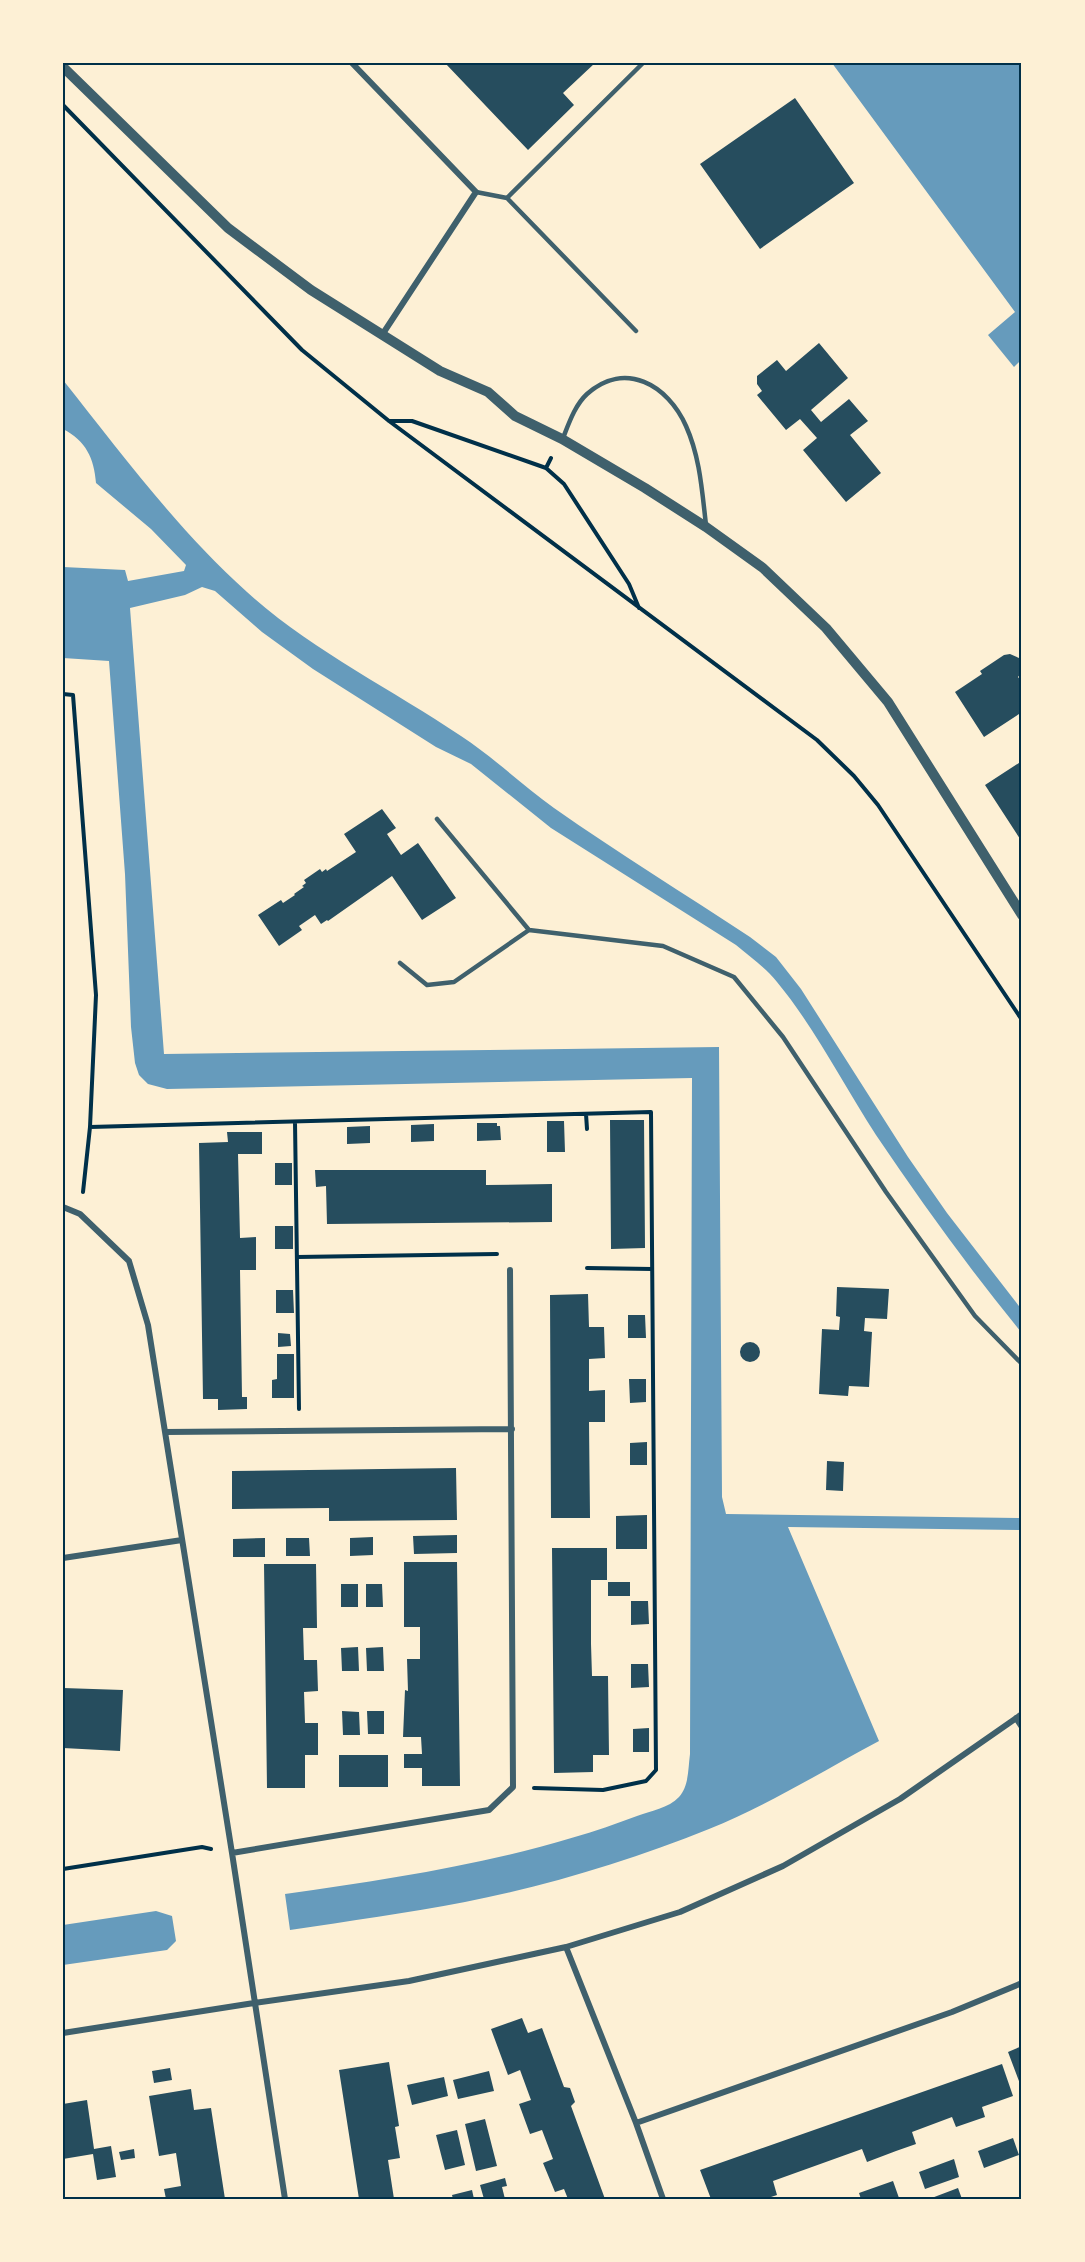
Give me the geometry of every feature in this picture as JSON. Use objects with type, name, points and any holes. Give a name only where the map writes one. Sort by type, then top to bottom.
[{"type":"street","points":[[352,63],[476,192],[382,334]]},
{"type":"street","points":[[63,67],[228,228],[311,290],[440,371],[488,393],[515,416],[562,439],[645,488],[706,527],[763,568],[826,628],[888,702],[1022,915]]},
{"type":"street","points":[[63,1207],[80,1214],[129,1261],[147,1324],[285,2199]]},
{"type":"street","points":[[232,1853],[489,1810],[513,1787],[510,1270]]},
{"type":"street","points":[[165,1432],[512,1429]]},
{"type":"street","points":[[63,1558],[182,1539]]},
{"type":"street","points":[[63,2033],[254,2002],[409,1981],[566,1947],[680,1912],[783,1866],[900,1799],[1022,1714]]},
{"type":"street","points":[[1016,1718],[1022,1726]]},
{"type":"street","points":[[566,1947],[636,2123],[663,2199]]},
{"type":"street","points":[[636,2123],[952,2012],[1022,1983]]},
{"type":"lane","points":[[507,198],[643,63]]},
{"type":"lane","points":[[476,192],[507,198],[636,331]]},
{"type":"lane","points":[[562,439],[569,422],[586,395],[604,382],[619,378],[647,382],[663,392],[685,423],[693,443],[706,527]]},
{"type":"lane","points":[[437,819],[529,930]]},
{"type":"lane","points":[[400,963],[428,985],[454,982],[529,930],[663,946],[734,977],[783,1037],[886,1192],[975,1316],[1022,1364]]},
{"type":"path","points":[[63,105],[302,350],[389,421],[817,740],[854,776],[878,805],[1022,1020]]},
{"type":"path","points":[[389,421],[412,421],[546,468],[564,484],[629,584],[640,609]]},
{"type":"path","points":[[546,468],[562,439]]},
{"type":"path","points":[[63,694],[73,695],[96,995],[90,1127],[80,1214]]},
{"type":"path","points":[[586,1114],[587,1129]]},
{"type":"path","points":[[295,1122],[300,1431]]},
{"type":"path","points":[[297,1257],[495,1253],[510,1270]]},
{"type":"path","points":[[587,1268],[652,1269]]},
{"type":"path","points":[[63,1869],[202,1847],[232,1853]]},
{"type":"water","points":[[832,63],[1022,63],[1022,359],[1014,367],[988,335],[1015,312]]},
{"type":"water","points":[[63,380],[128,463],[197,543],[221,568],[272,613],[324,650],[461,736],[554,808],[750,937],[776,957],[801,989],[908,1157],[947,1213],[1022,1310],[1022,1333],[965,1261],[911,1186],[791,1000],[768,972],[736,945],[551,828],[471,764],[436,747],[313,669],[262,632],[215,591],[202,587],[185,595],[130,608],[164,1054],[719,1047],[722,1497],[726,1514],[1022,1518],[1022,1530],[788,1527],[879,1741],[753,1809],[709,1829],[589,1871],[496,1896],[290,1930],[285,1894],[463,1865],[551,1844],[665,1807],[675,1801],[685,1788],[690,1754],[692,1078],[167,1089],[148,1084],[139,1075],[135,1063],[131,1027],[125,874],[109,661],[63,658],[63,567],[125,570],[128,581],[184,571],[186,565],[151,529],[96,483],[91,458],[87,451],[78,439],[63,429]]},
{"type":"water","points":[[156,1911],[172,1916],[176,1941],[167,1950],[63,1965],[63,1925]]},
{"type":"building","points":[[445,63],[595,63],[563,93],[574,105],[528,150]]},
{"type":"building","points":[[795,98],[854,183],[760,249],[700,164]]},
{"type":"building","points":[[819,343],[848,378],[811,410],[821,422],[849,399],[868,421],[850,435],[881,473],[846,502],[803,450],[817,438],[800,419],[786,430],[757,395],[762,391],[757,384],[757,376],[777,360],[786,371]]},
{"type":"building","points":[[1010,654],[1022,662],[1022,672],[1018,677],[1022,682],[1022,712],[984,737],[955,692],[982,674],[980,671],[1004,655]]},
{"type":"building","points":[[1022,761],[1022,842],[985,785]]},
{"type":"building","points":[[382,809],[396,828],[387,834],[401,855],[418,843],[456,898],[422,920],[392,876],[328,921],[321,924],[315,915],[299,926],[302,930],[279,946],[258,915],[281,900],[283,903],[295,895],[304,887],[302,886],[306,883],[304,880],[320,869],[322,872],[326,869],[327,871],[356,852],[344,834]]},
{"type":"building","points":[[610,1120],[644,1120],[645,1248],[611,1249]]},
{"type":"building","points":[[547,1121],[564,1121],[565,1152],[547,1152]]},
{"type":"building","points":[[477,1123],[497,1123],[497,1126],[500,1126],[501,1140],[477,1141]]},
{"type":"building","points":[[434,1124],[434,1141],[411,1142],[411,1125]]},
{"type":"building","points":[[370,1126],[370,1143],[347,1144],[347,1127]]},
{"type":"building","points":[[227,1132],[262,1132],[262,1154],[238,1154],[240,1238],[256,1237],[256,1270],[240,1270],[242,1397],[247,1397],[247,1409],[218,1410],[218,1399],[203,1399],[199,1143],[228,1142]]},
{"type":"building","points":[[275,1163],[292,1163],[292,1185],[275,1185]]},
{"type":"building","points":[[315,1170],[486,1170],[486,1185],[552,1184],[552,1222],[327,1224],[326,1186],[316,1187]]},
{"type":"building","points":[[275,1226],[293,1226],[293,1249],[275,1249]]},
{"type":"building","points":[[837,1287],[889,1289],[887,1319],[865,1318],[864,1331],[872,1332],[869,1387],[849,1386],[848,1396],[819,1394],[822,1329],[839,1330],[840,1317],[836,1316]]},
{"type":"building","points":[[276,1290],[293,1290],[294,1313],[276,1313]]},
{"type":"building","points":[[588,1294],[589,1327],[604,1327],[605,1358],[589,1359],[589,1391],[605,1390],[605,1422],[589,1422],[590,1518],[551,1518],[550,1295]]},
{"type":"building","points":[[628,1315],[645,1315],[646,1338],[628,1338]]},
{"type":"building","points":[[278,1333],[290,1334],[291,1346],[278,1347]]},
{"type":"building","points":[[750,1342],[757,1345],[760,1352],[757,1359],[750,1362],[743,1359],[740,1352],[743,1345]]},
{"type":"building","points":[[277,1354],[294,1354],[294,1398],[272,1398],[272,1380],[277,1379]]},
{"type":"building","points":[[629,1379],[646,1379],[646,1402],[630,1403]]},
{"type":"building","points":[[647,1442],[647,1465],[630,1465],[630,1443]]},
{"type":"building","points":[[827,1461],[844,1462],[843,1491],[826,1490]]},
{"type":"building","points":[[456,1468],[457,1520],[329,1521],[329,1508],[232,1509],[232,1471]]},
{"type":"building","points":[[647,1515],[647,1549],[616,1549],[616,1516]]},
{"type":"building","points":[[457,1535],[457,1553],[414,1554],[413,1536]]},
{"type":"building","points":[[373,1537],[373,1555],[350,1556],[350,1538]]},
{"type":"building","points":[[265,1538],[265,1557],[233,1557],[233,1539]]},
{"type":"building","points":[[286,1538],[309,1538],[310,1556],[286,1556]]},
{"type":"building","points":[[552,1548],[607,1548],[607,1580],[591,1580],[591,1644],[592,1676],[608,1676],[609,1755],[593,1755],[593,1772],[554,1773]]},
{"type":"building","points":[[404,1562],[457,1562],[460,1786],[422,1786],[422,1768],[404,1768],[404,1754],[422,1754],[421,1737],[403,1737],[405,1690],[408,1691],[407,1659],[420,1659],[420,1627],[404,1627]]},
{"type":"building","points":[[264,1564],[316,1564],[317,1628],[303,1628],[304,1660],[317,1660],[318,1691],[304,1692],[305,1723],[318,1723],[318,1755],[305,1755],[305,1788],[267,1788]]},
{"type":"building","points":[[608,1582],[630,1582],[630,1596],[608,1596]]},
{"type":"building","points":[[341,1584],[358,1584],[358,1607],[341,1607]]},
{"type":"building","points":[[366,1584],[382,1584],[383,1607],[366,1607]]},
{"type":"building","points":[[631,1601],[648,1601],[649,1624],[631,1625]]},
{"type":"building","points":[[358,1647],[359,1671],[342,1671],[341,1648]]},
{"type":"building","points":[[383,1647],[384,1671],[367,1671],[366,1648]]},
{"type":"building","points":[[631,1664],[648,1664],[649,1687],[631,1688]]},
{"type":"building","points":[[63,1688],[123,1690],[120,1751],[63,1748]]},
{"type":"building","points":[[342,1711],[359,1712],[360,1735],[343,1735]]},
{"type":"building","points":[[367,1711],[384,1711],[384,1734],[368,1734]]},
{"type":"building","points":[[649,1728],[649,1752],[633,1752],[633,1729]]},
{"type":"building","points":[[339,1755],[388,1755],[388,1787],[339,1787]]},
{"type":"building","points":[[522,2018],[528,2033],[542,2028],[564,2087],[570,2088],[575,2102],[571,2106],[605,2199],[568,2199],[564,2189],[555,2192],[543,2163],[553,2159],[542,2130],[530,2134],[519,2104],[531,2100],[520,2070],[508,2075],[491,2029]]},
{"type":"building","points":[[1022,2046],[1022,2089],[1008,2052]]},
{"type":"building","points":[[389,2062],[399,2126],[395,2127],[400,2158],[388,2160],[394,2199],[359,2199],[339,2070]]},
{"type":"building","points":[[1002,2064],[1013,2096],[982,2107],[985,2117],[956,2127],[952,2117],[912,2132],[916,2144],[867,2162],[862,2149],[773,2181],[777,2195],[765,2199],[711,2199],[700,2170]]},
{"type":"building","points":[[170,2068],[172,2080],[154,2083],[152,2071]]},
{"type":"building","points":[[489,2071],[494,2091],[458,2099],[453,2080]]},
{"type":"building","points":[[444,2077],[448,2096],[412,2105],[407,2085]]},
{"type":"building","points":[[191,2089],[194,2110],[211,2108],[225,2199],[166,2199],[164,2189],[181,2186],[176,2153],[159,2156],[149,2096]]},
{"type":"building","points":[[87,2100],[94,2149],[111,2146],[116,2177],[97,2180],[93,2154],[63,2159],[63,2104]]},
{"type":"building","points":[[485,2119],[497,2166],[476,2171],[465,2124]]},
{"type":"building","points":[[457,2130],[465,2165],[445,2170],[436,2135]]},
{"type":"building","points":[[1013,2138],[1019,2155],[984,2168],[978,2151]]},
{"type":"building","points":[[134,2149],[135,2158],[121,2160],[119,2152]]},
{"type":"building","points":[[954,2159],[959,2177],[925,2189],[919,2172]]},
{"type":"building","points":[[505,2178],[507,2186],[502,2187],[505,2199],[484,2199],[480,2185]]},
{"type":"building","points":[[893,2181],[899,2198],[861,2199],[859,2193]]},
{"type":"building","points":[[958,2188],[962,2199],[929,2199]]},
{"type":"building","points":[[472,2190],[474,2199],[453,2199],[452,2195]]}]
